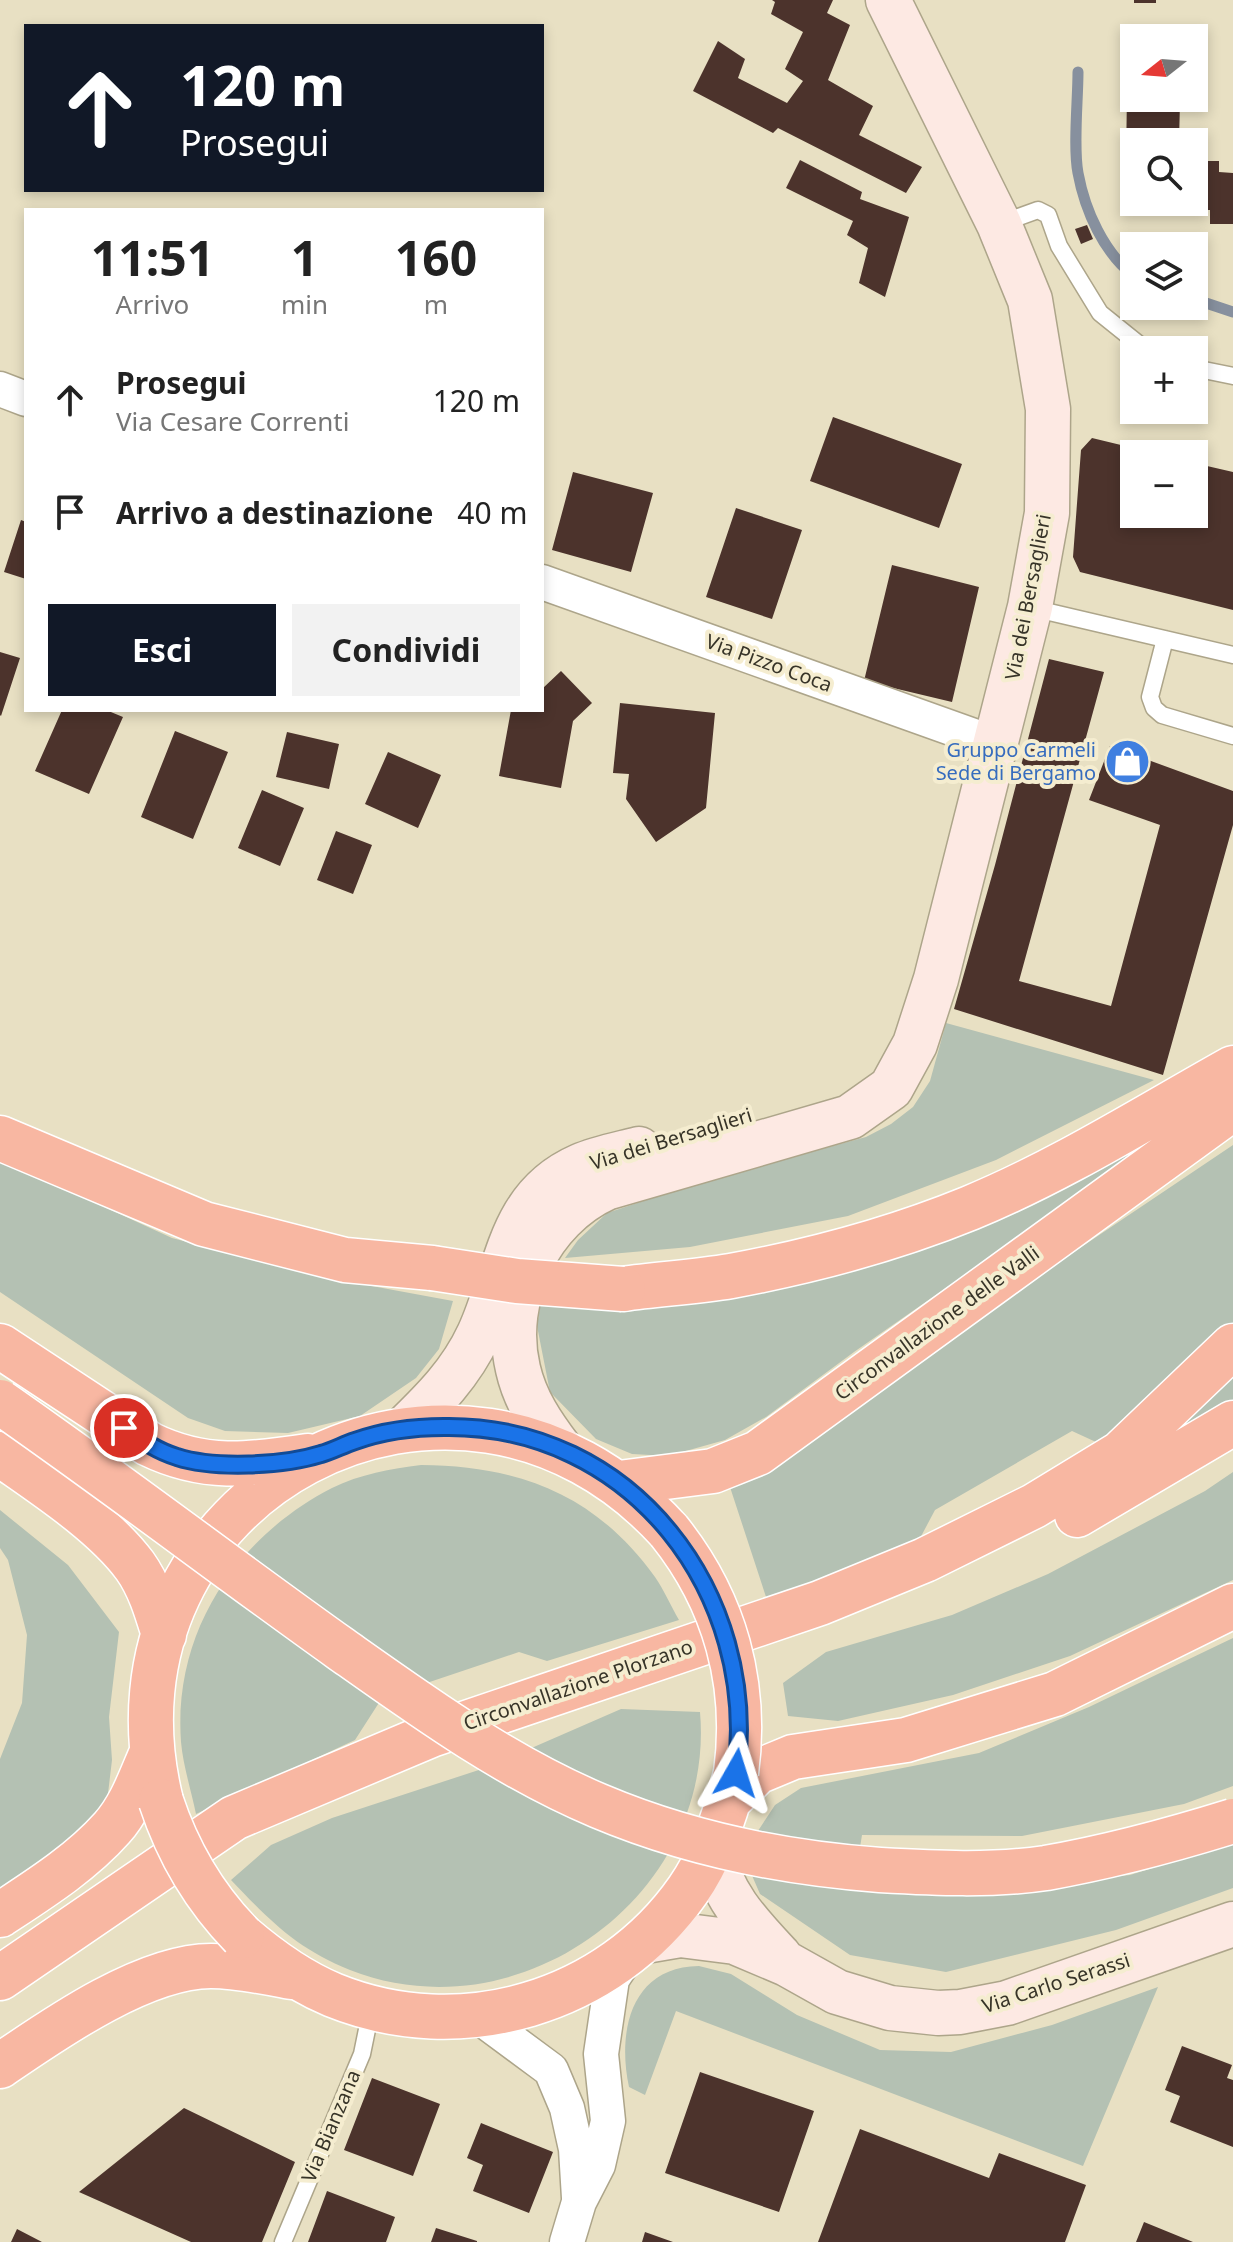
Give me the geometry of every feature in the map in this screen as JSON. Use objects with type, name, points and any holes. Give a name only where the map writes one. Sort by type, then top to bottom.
[{"type":"highway","points":[[0,1138],[204,1224],[345,1260],[432,1268],[517,1281],[623,1289],[730,1276],[815,1257],[897,1234],[970,1208],[1034,1178],[1233,1068]]},
{"type":"highway","name":"Circonvallazione delle Valli","points":[[619,1483],[713,1471],[758,1453],[1233,1108]]},
{"type":"highway","points":[[0,1346],[149,1444],[174,1457],[196,1462],[250,1463],[318,1455]]},
{"type":"highway","name":"Circonvallazione Plorzano","points":[[0,1978],[234,1818],[431,1735],[820,1603],[925,1560],[1034,1506],[1121,1453],[1233,1346]]},
{"type":"highway","points":[[0,1402],[130,1493],[394,1687],[469,1737],[548,1782],[599,1806],[700,1842],[819,1864],[924,1873],[981,1872],[1043,1868],[1129,1850],[1233,1821]]},
{"type":"highway","name":"Circonvallazione Plorzano","points":[[0,2011],[240,1836],[423,1764],[821,1625],[937,1580],[1045,1533],[1233,1423]]},
{"type":"highway","points":[[446,1427],[488,1430],[561,1450],[619,1483],[669,1531],[696,1567],[725,1631],[739,1696],[740,1737],[733,1786],[712,1847],[690,1888],[636,1948],[590,1980],[545,2000],[478,2016],[425,2017],[372,2008],[331,1994],[298,1978],[242,1936],[215,1906],[189,1868],[161,1801],[152,1752],[151,1700],[164,1635],[190,1574],[226,1524],[276,1480],[318,1455],[358,1440],[403,1430],[446,1427]]},
{"type":"highway","points":[[0,1454],[57,1493],[135,1566],[154,1603],[164,1635]]},
{"type":"highway","points":[[733,1786],[793,1757],[906,1740],[1055,1694],[1233,1606]]},
{"type":"highway","points":[[0,1915],[44,1886],[112,1829],[132,1796],[152,1752]]},
{"type":"highway","points":[[0,2066],[108,1999],[154,1976],[212,1966],[298,1978]]},
{"type":"street","name":"Via dei Bersaglieri","points":[[561,1450],[540,1422],[517,1368],[515,1313],[520,1290],[535,1255],[574,1206],[606,1188],[850,1117],[891,1088],[915,1044],[936,979],[1030,607],[1047,513],[1048,409],[1030,300],[999,224],[888,0]]},
{"type":"street","points":[[0,389],[24,398]]},
{"type":"street","name":"Via Pizzo Coca","points":[[544,583],[996,744]]},
{"type":"street","name":"Via dei Bersaglieri","points":[[403,1430],[445,1390],[467,1358],[481,1331],[512,1238],[529,1206],[554,1182],[580,1166],[850,1084],[867,1074],[881,1059],[936,979]]},
{"type":"street","points":[[712,1847],[715,1870],[732,1902],[787,1964]]},
{"type":"street","name":"Via Carlo Serassi","points":[[787,1964],[837,1992],[863,2001],[920,2012],[960,2012],[1007,2003],[1233,1924]]},
{"type":"street","points":[[567,2242],[579,2202],[598,2165],[608,2121],[601,2054],[612,1979],[636,1948],[680,1935],[705,1937],[735,1942],[787,1964]]},
{"type":"street","points":[[478,2016],[551,2070],[567,2108],[576,2149],[579,2202]]},
{"type":"lane","points":[[999,224],[1038,210],[1048,215],[1059,246],[1100,313],[1129,336]]},
{"type":"lane","points":[[1208,371],[1233,376]]},
{"type":"lane","points":[[1030,607],[1233,655]]},
{"type":"lane","points":[[1165,639],[1150,697],[1154,708],[1162,715],[1233,736]]},
{"type":"lane","name":"Via Bianzana","points":[[283,2242],[362,2054],[372,2008]]},
{"type":"green space","points":[[946,1023],[1154,1080],[996,1160],[848,1216],[690,1247],[565,1258],[578,1240],[607,1213],[701,1182],[866,1137],[891,1124],[913,1107],[930,1081]]},
{"type":"green space","points":[[1168,1133],[766,1417],[725,1440],[668,1456],[632,1454],[596,1439],[550,1392],[537,1326],[541,1300],[1027,1200]]},
{"type":"green space","points":[[1233,1145],[1233,1335],[1109,1448],[1072,1431],[935,1510],[909,1559],[768,1603],[729,1484]]},
{"type":"green space","points":[[0,1159],[172,1238],[323,1277],[453,1301],[439,1349],[416,1378],[360,1416],[288,1433],[225,1431],[188,1418],[0,1292]]},
{"type":"green space","points":[[1233,1371],[1233,1404],[1142,1451]]},
{"type":"green space","points":[[421,1465],[491,1471],[523,1479],[581,1505],[632,1548],[655,1577],[679,1620],[547,1661],[519,1652],[382,1698],[355,1740],[196,1814],[182,1751],[181,1701],[188,1662],[200,1626],[218,1592],[240,1561],[267,1533],[298,1508],[354,1479]]},
{"type":"green space","points":[[1233,1472],[1233,1580],[1070,1656],[953,1695],[838,1721],[788,1716],[783,1683],[826,1652],[952,1615],[1048,1574],[1205,1491]]},
{"type":"green space","points":[[0,1510],[68,1565],[119,1632],[109,1717],[112,1760],[107,1802],[62,1849],[0,1890],[0,1759],[22,1703],[27,1635],[8,1560],[0,1548]]},
{"type":"green space","points":[[1233,1638],[1233,1786],[1184,1804],[1022,1836],[862,1835],[854,1884],[962,1891],[1130,1875],[1233,1843],[1233,1888],[1116,1930],[946,1972],[850,1955],[760,1894],[747,1864],[754,1837],[775,1805],[801,1788],[979,1753],[1089,1707]]},
{"type":"green space","points":[[621,1709],[700,1712],[697,1778],[676,1839],[641,1892],[595,1935],[540,1966],[479,1984],[415,1986],[350,1970],[299,1943],[231,1880],[271,1845],[332,1818],[488,1767]]},
{"type":"green space","points":[[699,1966],[731,1974],[797,2015],[880,2050],[951,2052],[1052,2025],[1158,1987],[1083,2166],[676,2011],[645,2095],[629,2087],[625,2045],[634,2006],[644,1990],[658,1977],[676,1969]]},
{"type":"building","points":[[772,0],[833,0],[827,13],[850,25],[828,80],[873,106],[859,135],[922,167],[906,193],[778,128],[773,133],[693,91],[718,41],[745,59],[738,78],[787,103],[803,81],[785,69],[803,32],[771,14],[775,2]]},
{"type":"building","points":[[1134,0],[1156,0],[1156,3],[1134,3]]},
{"type":"building","points":[[1127,112],[1180,112],[1179,128],[1126,128]]},
{"type":"building","points":[[800,160],[862,192],[860,199],[909,217],[885,297],[859,283],[868,248],[847,235],[853,221],[786,188]]},
{"type":"building","points":[[1208,161],[1219,161],[1219,172],[1233,173],[1233,224],[1210,224]]},
{"type":"building","points":[[1087,225],[1093,239],[1081,244],[1075,229]]},
{"type":"building","points":[[833,417],[962,464],[939,528],[810,481]]},
{"type":"building","points":[[1092,438],[1120,445],[1120,528],[1208,528],[1208,466],[1233,472],[1233,610],[1080,572],[1073,557],[1081,450]]},
{"type":"building","points":[[573,472],[653,493],[631,572],[552,550]]},
{"type":"building","points":[[736,508],[802,530],[772,619],[706,597]]},
{"type":"building","points":[[21,520],[24,521],[24,578],[4,572]]},
{"type":"building","points":[[892,565],[979,587],[952,702],[864,681]]},
{"type":"building","points":[[0,652],[20,658],[1,716],[0,715]]},
{"type":"building","points":[[1049,659],[1104,672],[1019,981],[1111,1006],[1160,825],[1089,800],[1110,746],[1233,791],[1233,825],[1163,1075],[954,1009]]},
{"type":"building","points":[[561,671],[592,703],[573,721],[561,788],[499,776],[511,712],[544,712],[544,687]]},
{"type":"building","points":[[620,703],[715,713],[706,808],[656,842],[626,799],[629,774],[613,773]]},
{"type":"building","points":[[61,712],[111,712],[123,717],[89,794],[35,771]]},
{"type":"building","points":[[175,731],[228,752],[193,839],[141,817]]},
{"type":"building","points":[[287,732],[339,744],[329,789],[276,777]]},
{"type":"building","points":[[388,752],[441,775],[418,828],[365,804]]},
{"type":"building","points":[[262,790],[304,808],[280,866],[238,848]]},
{"type":"building","points":[[336,831],[372,845],[353,894],[317,880]]},
{"type":"building","points":[[1182,2046],[1232,2065],[1227,2078],[1233,2080],[1233,2147],[1170,2122],[1180,2096],[1165,2090]]},
{"type":"building","points":[[700,2072],[814,2111],[779,2212],[665,2173]]},
{"type":"building","points":[[372,2078],[440,2104],[413,2176],[344,2150]]},
{"type":"building","points":[[184,2108],[295,2162],[262,2242],[191,2242],[79,2192]]},
{"type":"building","points":[[481,2123],[553,2152],[529,2213],[473,2191],[483,2165],[467,2158]]},
{"type":"building","points":[[860,2129],[989,2178],[999,2153],[1086,2185],[1065,2242],[818,2242]]},
{"type":"building","points":[[327,2191],[395,2217],[386,2242],[308,2242]]},
{"type":"building","points":[[1144,2222],[1193,2242],[1136,2242]]},
{"type":"building","points":[[436,2228],[477,2241],[477,2242],[431,2242]]},
{"type":"building","points":[[17,2229],[42,2242],[11,2242]]},
{"type":"building","points":[[645,2232],[673,2242],[642,2242]]},
{"type":"waterway","points":[[1078,72],[1076,150],[1081,187],[1097,230],[1120,263]]},
{"type":"waterway","points":[[1208,304],[1233,312]]},
{"type":"place","name":"Gruppo Carmeli Sede di Bergamo","points":[[1127,762]]},
{"type":"route","points":[[124,1428],[174,1457],[196,1462],[264,1463],[318,1455],[358,1440],[403,1430],[446,1427],[488,1430],[521,1437],[561,1450],[583,1462],[619,1483],[655,1515],[685,1550],[708,1588],[725,1631],[736,1674],[740,1737],[736,1773]]}]
